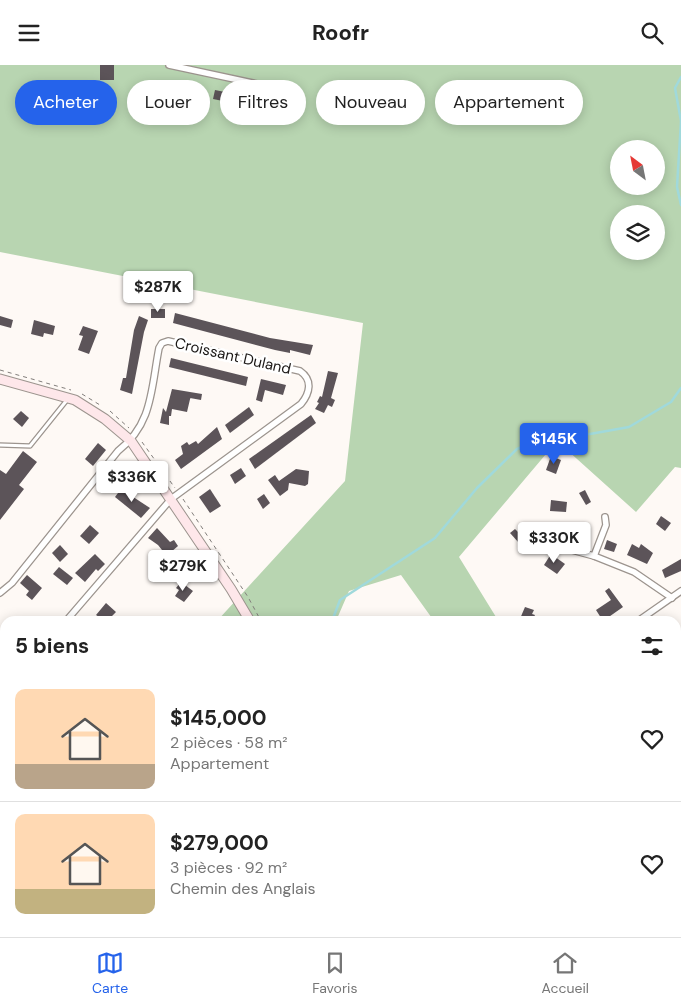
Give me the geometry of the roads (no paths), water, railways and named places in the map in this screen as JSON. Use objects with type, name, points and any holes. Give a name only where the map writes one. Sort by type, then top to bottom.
[{"type":"street","points":[[169,65],[239,80]]},
{"type":"street","name":"Croissant Duland","points":[[135,440],[147,412],[159,348],[162,343],[168,341],[178,343],[300,371],[306,375],[309,384],[308,396],[301,404],[171,499]]},
{"type":"street","points":[[0,379],[69,397],[135,440],[247,616]]},
{"type":"street","points":[[0,593],[12,583],[118,451],[135,440]]},
{"type":"street","points":[[70,616],[171,499]]},
{"type":"street","points":[[594,556],[606,525],[605,517]]},
{"type":"street","points":[[546,543],[594,556],[634,572],[672,597]]},
{"type":"street","points":[[645,616],[681,591]]},
{"type":"lane","points":[[0,445],[30,446],[69,397]]},
{"type":"waterway","points":[[681,77],[675,88],[681,121],[677,187],[681,205]]},
{"type":"waterway","points":[[334,616],[340,600],[435,538],[477,488],[517,449],[553,433],[590,434],[629,427],[671,402],[681,388]]}]
